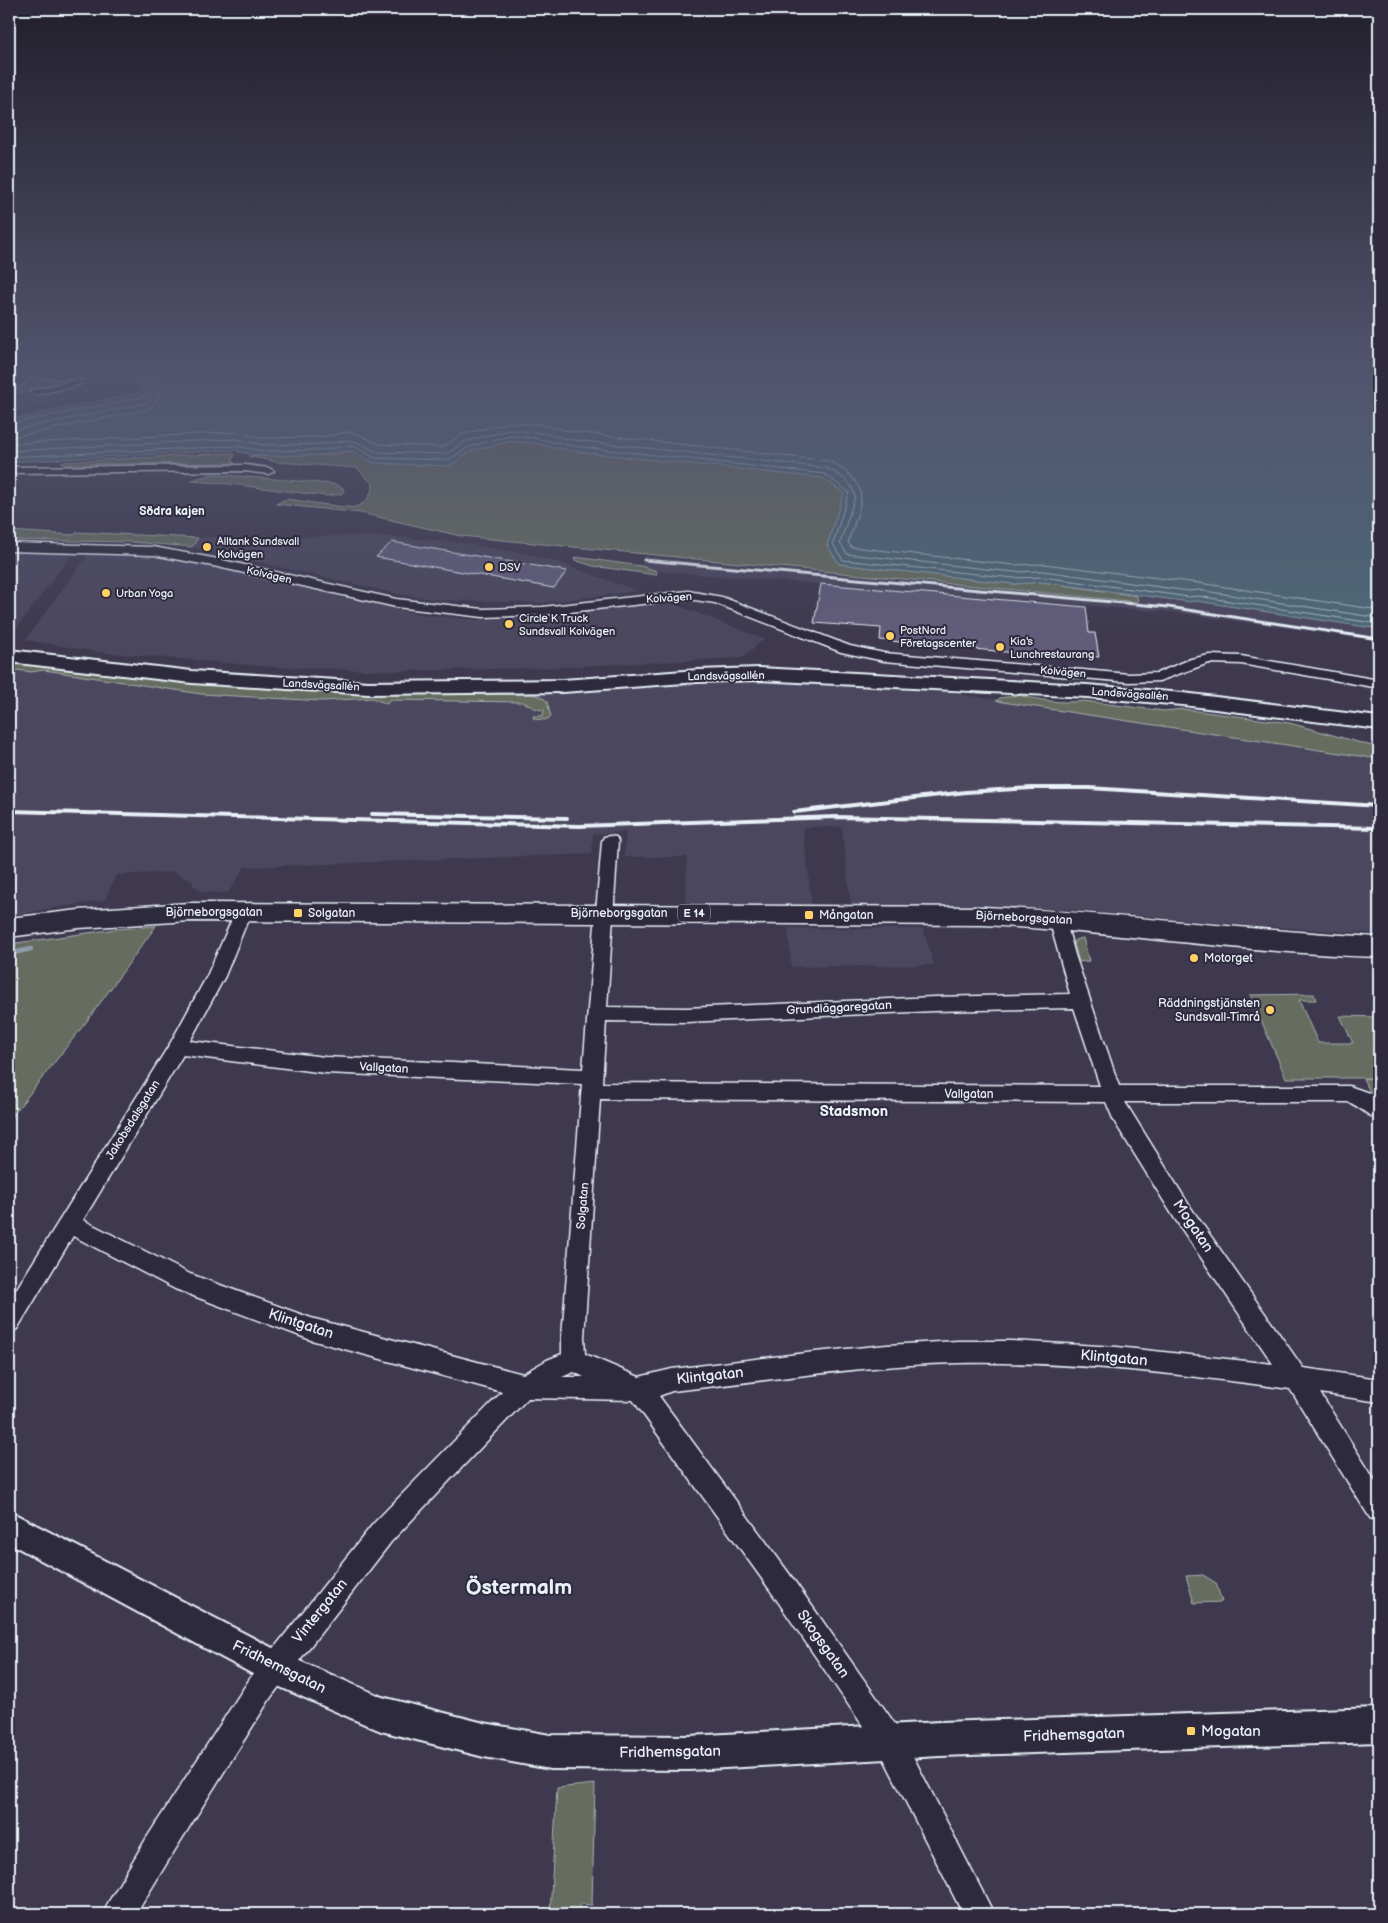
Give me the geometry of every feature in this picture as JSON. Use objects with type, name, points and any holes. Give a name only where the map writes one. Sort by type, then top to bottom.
[{"type":"highway","name":"Björneborgsgatan","points":[[9,928],[78,919],[154,913],[984,916],[1057,919],[1192,933],[1379,947]]},
{"type":"main road","name":"Landsvägsallén","points":[[9,652],[71,664]]},
{"type":"main road","name":"Landsvägsallén","points":[[9,656],[252,682],[368,688],[554,686],[698,676],[768,674],[1183,698],[1379,723]]},
{"type":"street","points":[[9,470],[245,468],[269,471]]},
{"type":"street","name":"Kolvägen","points":[[9,547],[153,551],[210,561],[396,603],[491,613],[542,611],[688,594],[718,600],[846,649],[884,657],[1129,678],[1159,677],[1196,662],[1222,659],[1241,660],[1379,684]]},
{"type":"street","name":"Solgatan","points":[[574,1361],[572,1337],[610,841]]},
{"type":"street","name":"Jakobsdalsgatan","points":[[9,1321],[178,1047],[216,976],[243,912]]},
{"type":"street","name":"Mogatan","points":[[1057,919],[1081,1001],[1112,1094],[1121,1115],[1182,1212],[1297,1379],[1379,1509]]},
{"type":"street","name":"Grundläggaregatan","points":[[597,1014],[686,1015],[934,1004],[1081,1001]]},
{"type":"street","name":"Vallgatan","points":[[178,1047],[325,1065],[590,1084],[1112,1094],[1349,1094],[1365,1100],[1379,1112]]},
{"type":"street","name":"Klintgatan","points":[[70,1224],[183,1282],[312,1329],[532,1388],[639,1389],[672,1380],[902,1354],[1031,1352],[1192,1366],[1379,1390]]},
{"type":"street","points":[[574,1361],[639,1389]]},
{"type":"street","name":"Vintergatan","points":[[119,1914],[162,1842],[261,1687],[382,1533],[524,1386],[556,1368],[574,1361]]},
{"type":"street","name":"Skogsgatan","points":[[639,1389],[779,1581],[890,1741],[979,1914]]},
{"type":"street","name":"Fridhemsgatan","points":[[9,1526],[276,1668],[380,1714],[484,1740],[550,1752],[689,1753],[890,1741],[1379,1725]]},
{"type":"shaded area","points":[[396,537],[461,543],[527,554],[560,563],[638,591],[540,603],[440,600],[403,595],[192,547],[198,538]]},
{"type":"shaded area","points":[[9,550],[74,551],[13,633],[9,632]]},
{"type":"shaded area","points":[[90,552],[183,560],[423,615],[479,620],[542,616],[666,601],[764,639],[742,658],[540,668],[397,671],[270,667],[98,652],[25,640]]},
{"type":"shaded area","points":[[644,556],[1138,602],[1137,596],[1189,602],[1196,601],[1379,629],[1379,641],[1180,613],[657,571],[641,566]]},
{"type":"shaded area","points":[[9,662],[134,677],[267,687],[434,693],[510,694],[764,681],[947,692],[1379,759],[1379,934],[1244,925],[1061,909],[851,905],[842,827],[803,827],[812,906],[686,905],[687,857],[624,857],[626,832],[593,834],[592,854],[245,867],[228,893],[200,892],[198,888],[193,886],[193,882],[174,872],[116,875],[105,900],[9,917]]},
{"type":"shaded area","points":[[788,928],[923,929],[934,965],[791,967]]},
{"type":"green space","points":[[160,457],[234,457],[232,461],[235,463],[63,464],[61,462]]},
{"type":"green space","points":[[252,457],[362,457],[374,463],[450,466],[462,457],[625,457],[823,478],[844,493],[827,545],[839,564],[1014,584],[1042,582],[1137,596],[1138,602],[461,536],[361,513],[276,504],[286,499],[333,506],[355,507],[363,504],[368,498],[373,484],[357,468],[278,462]]},
{"type":"green space","points":[[212,474],[334,484],[343,488],[344,491],[341,494],[327,496],[190,481]]},
{"type":"green space","points":[[9,531],[74,535],[77,532],[198,538],[192,547],[132,542],[9,540]]},
{"type":"green space","points":[[575,557],[641,566],[657,571],[656,575],[593,566],[574,560]]},
{"type":"green space","points":[[9,661],[186,682],[433,694],[532,694],[540,696],[547,701],[551,717],[545,720],[534,719],[533,716],[543,716],[544,710],[536,709],[522,702],[389,700],[387,704],[372,698],[322,701],[201,694],[44,670],[31,672],[9,669]]},
{"type":"green space","points":[[1018,695],[1051,701],[1084,701],[1164,711],[1182,709],[1290,723],[1379,748],[1379,759],[996,701],[1000,698]]},
{"type":"green space","points":[[156,926],[87,1021],[9,1120],[9,944],[116,929]]},
{"type":"green space","points":[[1083,938],[1089,961],[1079,962],[1074,943],[1075,940]]},
{"type":"green space","points":[[1314,994],[1316,1000],[1299,1000],[1318,1043],[1353,1043],[1340,1016],[1379,1017],[1379,1101],[1372,1095],[1363,1079],[1373,1078],[1286,1078],[1250,995]]},
{"type":"green space","points":[[1203,1575],[1216,1583],[1222,1602],[1194,1603],[1186,1576]]},
{"type":"green space","points":[[595,1784],[592,1905],[580,1904],[579,1914],[550,1914],[557,1788]]},
{"type":"water","points":[[9,457],[109,457],[9,462]]},
{"type":"water","points":[[362,457],[462,457],[450,466],[374,463]]},
{"type":"water","points":[[625,457],[1379,457],[1379,629],[1196,601],[1190,602],[1042,582],[1014,584],[839,564],[827,545],[844,493],[823,478]]},
{"type":"building","name":"DSV","points":[[392,542],[567,571],[554,588],[376,557]]},
{"type":"building","points":[[821,584],[1086,607],[1089,633],[1095,633],[1099,657],[1036,652],[1037,655],[880,640],[881,628],[814,623]]},
{"type":"waterway","points":[[9,954],[31,949]]},
{"type":"railway","points":[[644,560],[1168,607],[1379,639]]},
{"type":"railway","points":[[794,812],[966,792],[1032,788],[1089,788],[1379,806]]},
{"type":"railway","points":[[9,811],[579,826],[836,817],[1379,828]]},
{"type":"railway","points":[[372,814],[567,818]]},
{"type":"place","name":"Alltank Sundsvall Kolvägen","points":[[207,547]]},
{"type":"place","name":"DSV","points":[[489,567]]},
{"type":"place","name":"Urban Yoga","points":[[106,593]]},
{"type":"place","name":"Circle K Truck Sundsvall Kolvägen","points":[[509,624]]},
{"type":"place","name":"PostNord Företagscenter","points":[[890,636]]},
{"type":"place","name":"Kia's Lunchrestaurang","points":[[1000,647]]},
{"type":"place","name":"Solgatan","points":[[298,913]]},
{"type":"place","name":"Mångatan","points":[[809,915]]},
{"type":"place","name":"Motorget","points":[[1194,958]]},
{"type":"place","name":"Räddningstjänsten Sundsvall-Timrå","points":[[1270,1010]]},
{"type":"place","name":"Mogatan","points":[[1191,1731]]},
{"type":"district","name":"Södra kajen","points":[[172,511]]},
{"type":"district","name":"Stadsmon","points":[[854,1111]]},
{"type":"district","name":"Östermalm","points":[[519,1587]]}]
